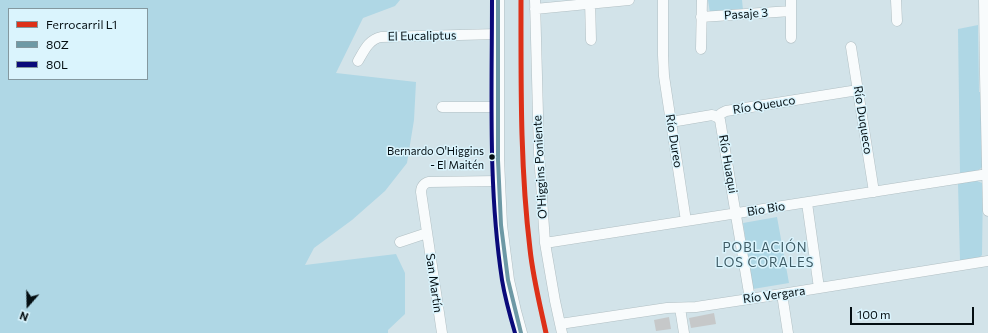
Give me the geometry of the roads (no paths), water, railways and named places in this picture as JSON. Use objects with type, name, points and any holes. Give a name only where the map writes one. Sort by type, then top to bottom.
[{"type":"street","points":[[498,0],[498,181],[501,225],[508,280],[521,333]]},
{"type":"street","points":[[535,4],[629,0]]},
{"type":"street","name":"Río Dureo","points":[[662,0],[663,61],[686,221]]},
{"type":"street","points":[[701,48],[702,0]]},
{"type":"street","points":[[790,38],[791,0]]},
{"type":"street","points":[[896,0],[897,21]]},
{"type":"street","points":[[984,0],[988,211]]},
{"type":"street","points":[[590,2],[591,40]]},
{"type":"street","name":"O'Higgins Poniente","points":[[535,4],[539,153],[545,243],[561,329]]},
{"type":"street","name":"Pasaje 3","points":[[701,17],[791,11]]},
{"type":"street","name":"El Eucaliptus","points":[[358,62],[370,42],[381,37],[498,34]]},
{"type":"street","name":"Río Duqueco","points":[[851,47],[874,192]]},
{"type":"street","name":"Río Queuco","points":[[671,122],[712,115],[717,116],[726,111],[858,90]]},
{"type":"street","points":[[442,107],[498,107]]},
{"type":"street","name":"Río Huaqui","points":[[717,116],[720,120],[750,299]]},
{"type":"street","name":"Bio Bio","points":[[545,243],[988,174]]},
{"type":"street","name":"San Martín","points":[[442,333],[421,192],[423,185],[429,182],[498,181]]},
{"type":"street","points":[[807,202],[819,288]]},
{"type":"street","points":[[400,242],[427,233]]},
{"type":"street","name":"Río Vergara","points":[[561,329],[667,308],[680,308],[750,299],[988,261]]},
{"type":"street","points":[[782,294],[788,333]]},
{"type":"street","points":[[680,308],[684,333]]},
{"type":"rail line","name":"L1","points":[[521,0],[524,187],[531,260],[546,333]]},
{"type":"place","name":"Bernardo O'Higgins - El Maitén","points":[[492,157]]},
{"type":"district","name":"POBLACIÓN LOS CORALES","points":[[765,256]]}]
